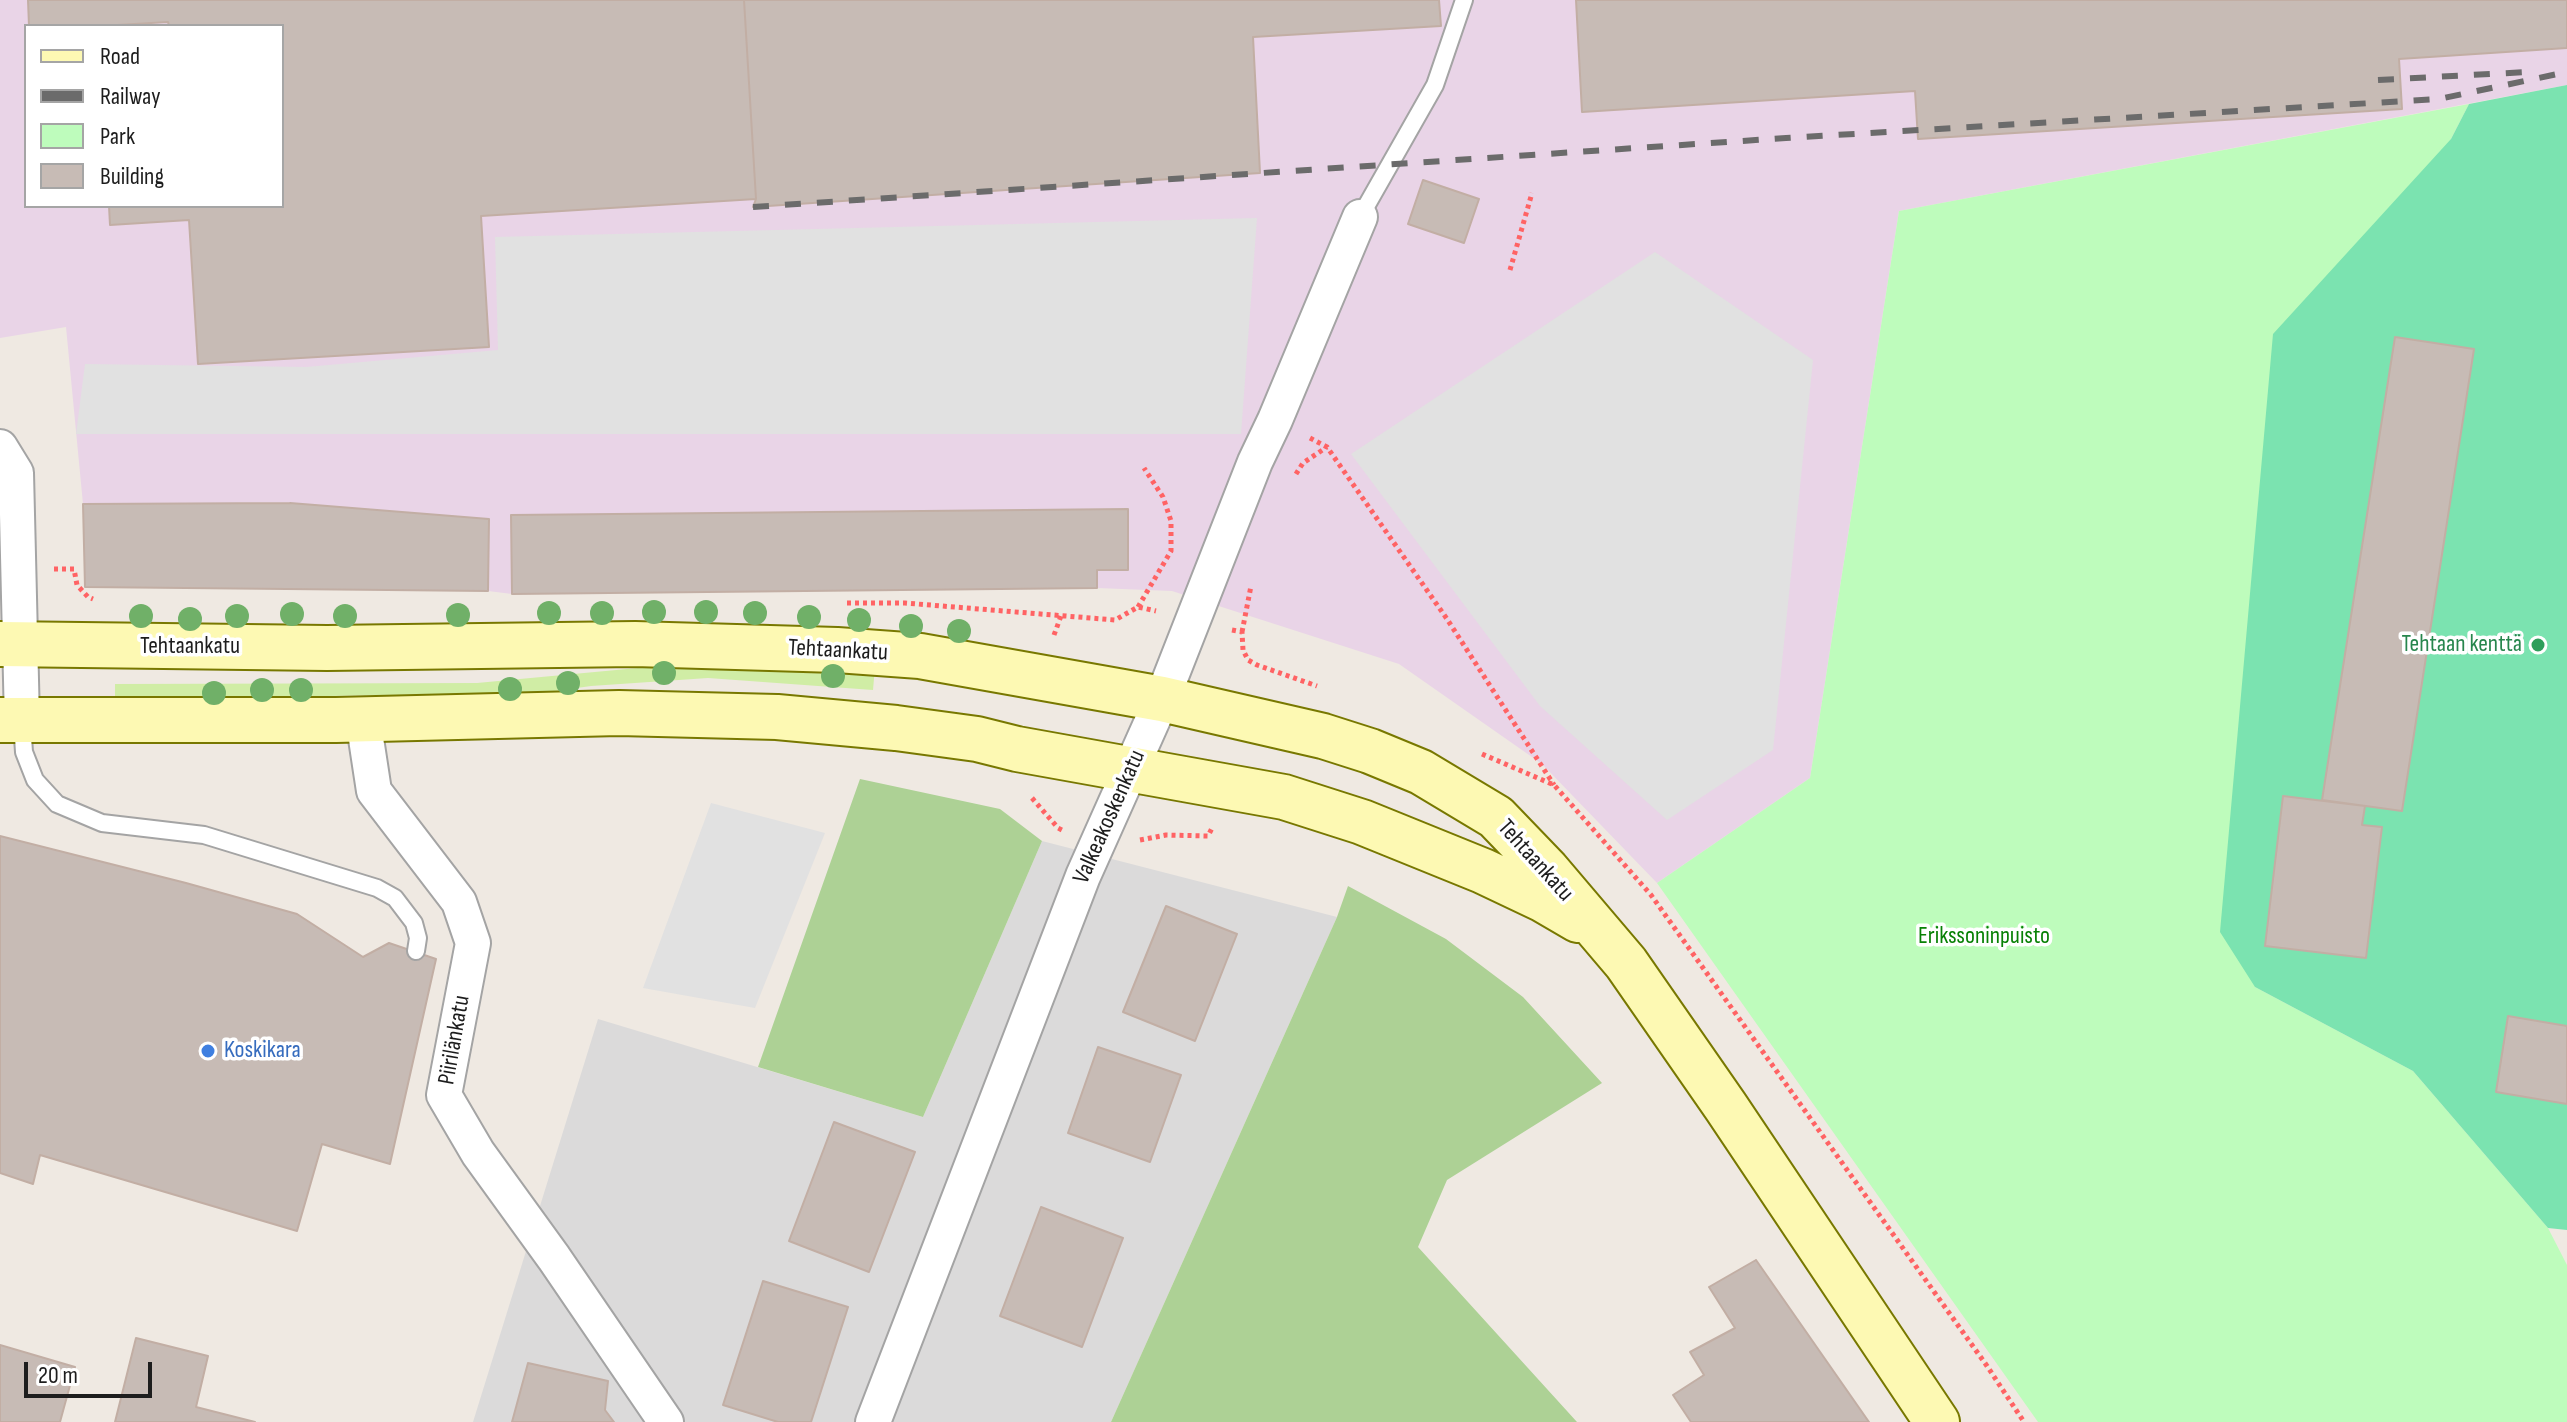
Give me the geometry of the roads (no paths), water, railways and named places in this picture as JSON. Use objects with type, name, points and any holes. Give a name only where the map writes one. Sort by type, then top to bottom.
[{"type":"main road","name":"Tehtaankatu","points":[[10,644],[327,648],[635,644],[837,650],[920,656],[1162,699],[1323,736],[1370,751],[1421,772],[1496,817],[1547,870],[1626,963],[1937,1422]]},
{"type":"main road","name":"Tehtaankatu","points":[[11,720],[363,719],[619,713],[777,717],[964,737],[1284,797],[1362,822],[1483,871],[1542,899],[1597,931]]},
{"type":"street","name":"Valkeakoskenkatu","points":[[873,1422],[1077,891],[1162,699],[1249,476],[1360,217]]},
{"type":"street","points":[[0,447],[16,473],[10,644],[11,720]]},
{"type":"street","name":"Piirilänkatu","points":[[363,719],[374,791],[459,902],[473,943],[444,1095],[478,1153],[666,1422]]},
{"type":"lane","points":[[1360,217],[1435,85],[1464,0]]},
{"type":"lane","points":[[11,720],[35,780],[57,804],[102,823],[204,835],[377,888],[395,898],[414,923],[418,938],[416,951]]},
{"type":"railway","points":[[2378,80],[2527,72]]},
{"type":"railway","points":[[753,207],[1786,138],[2439,99],[2567,72]]},
{"type":"place","name":"Tehtaan kenttä","points":[[2538,645]]},
{"type":"place","name":"Koskikara","points":[[208,1051]]},
{"type":"park label","name":"Erikssoninpuisto","points":[[1984,937]]}]
